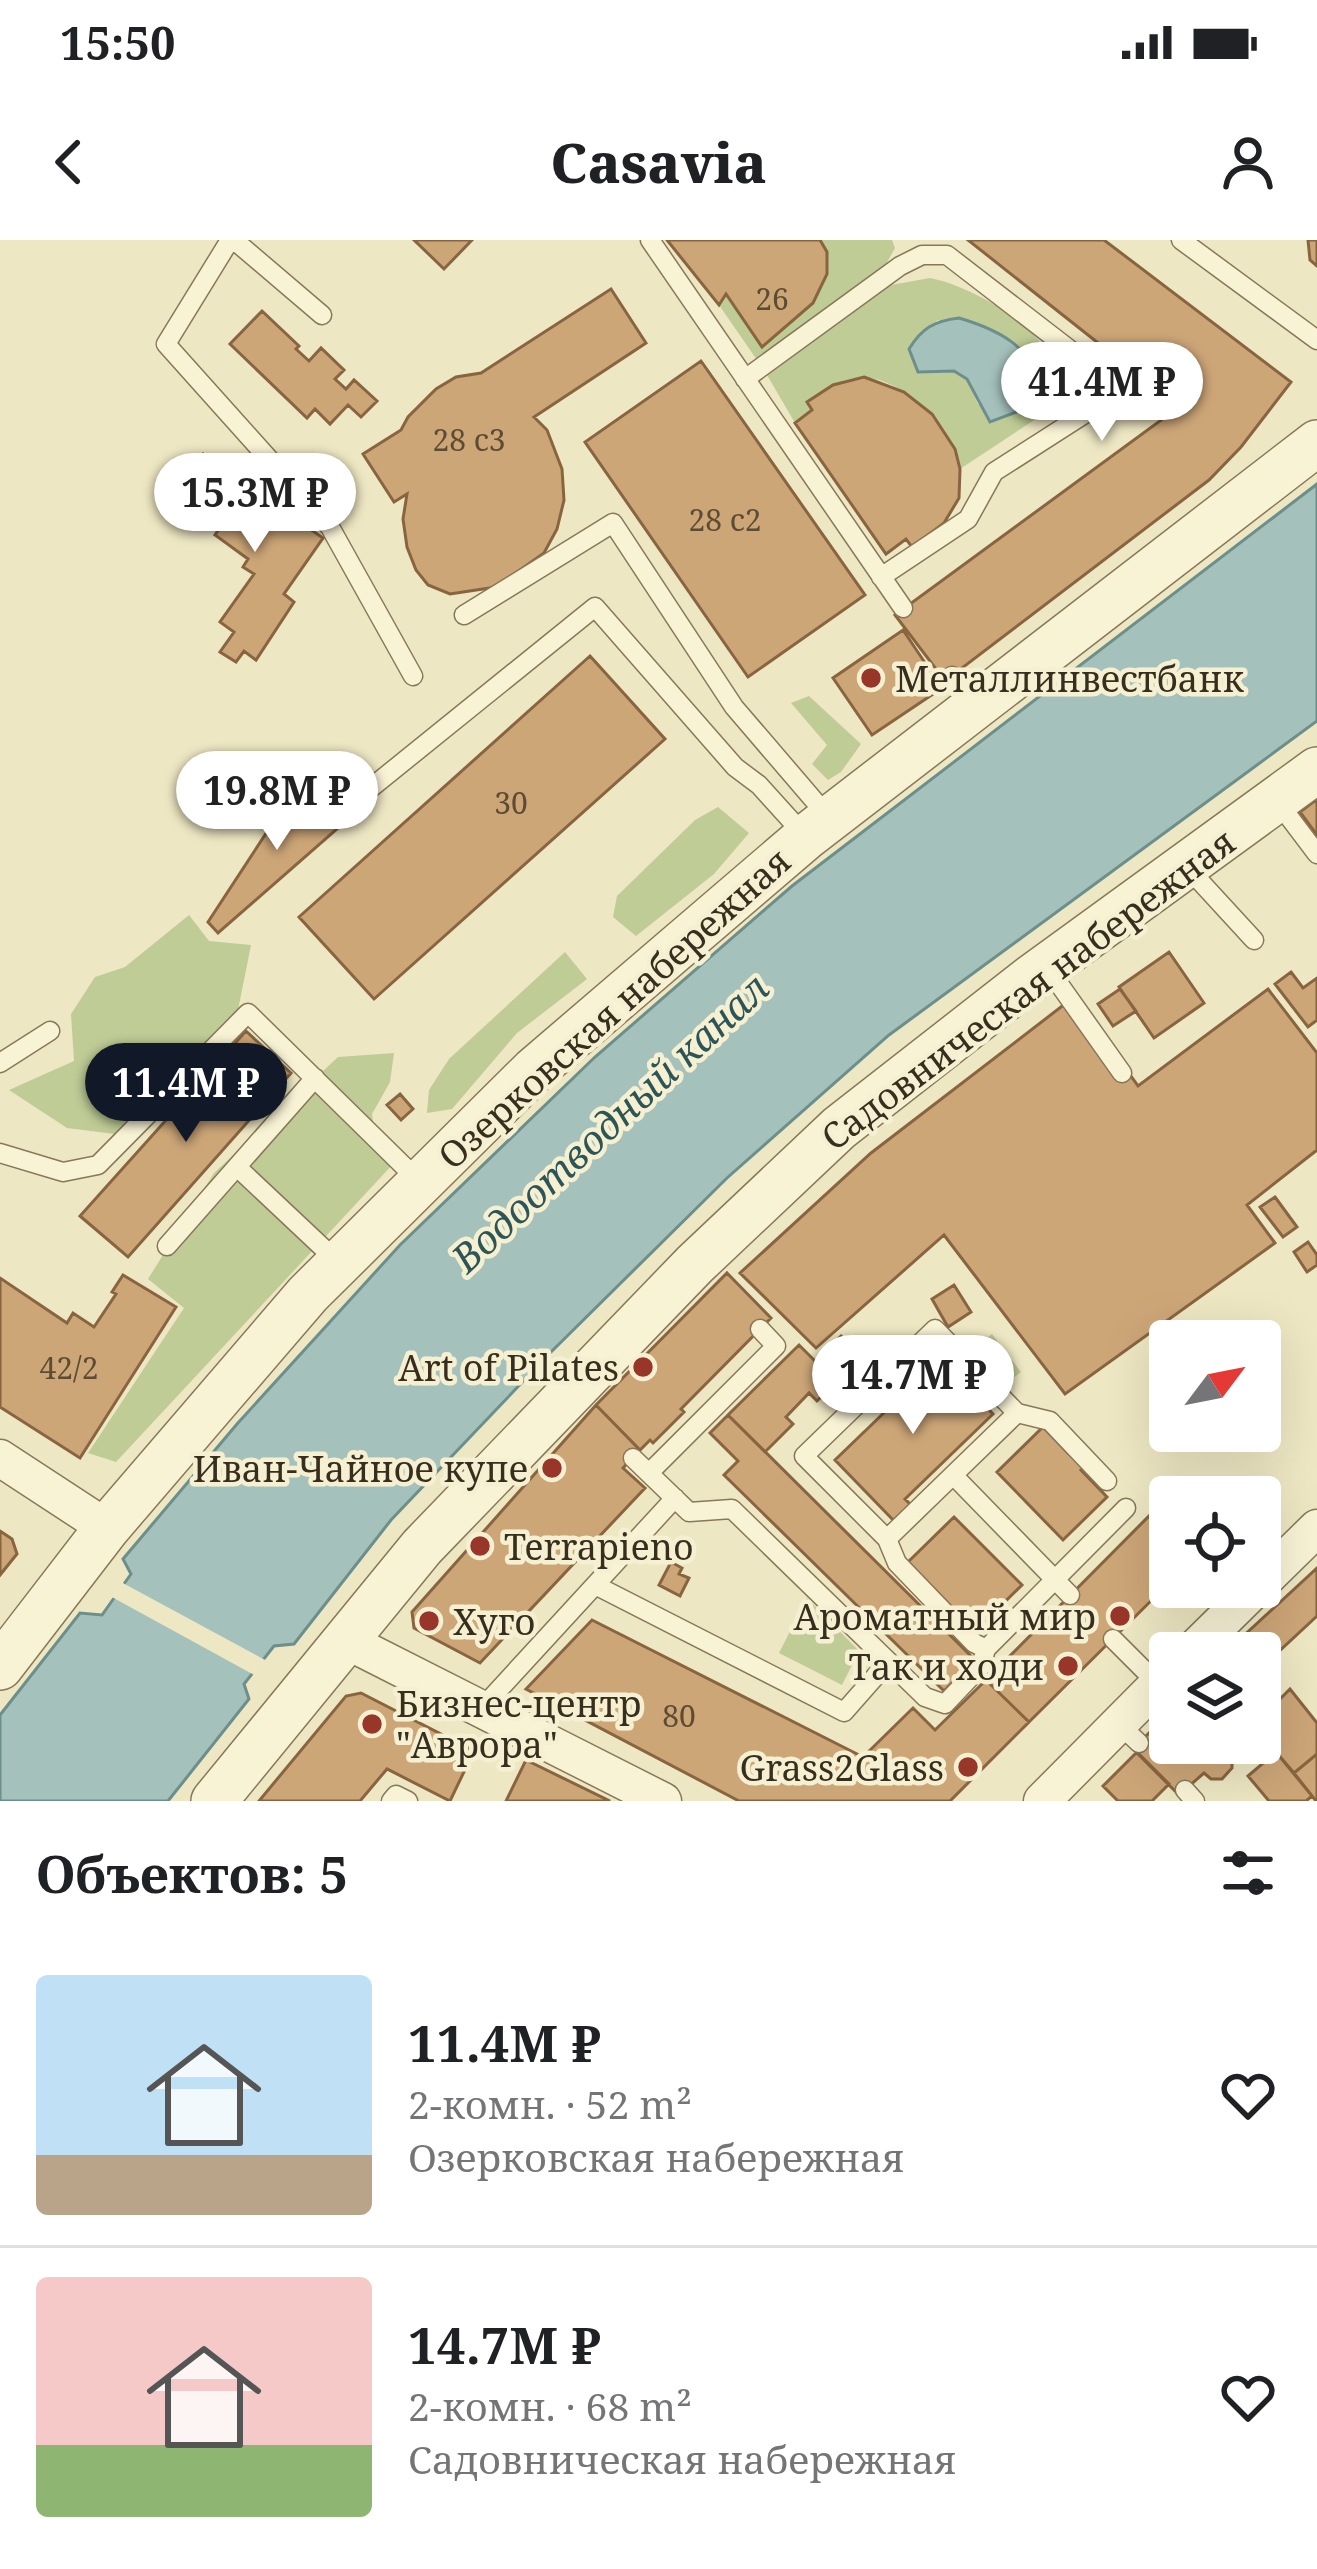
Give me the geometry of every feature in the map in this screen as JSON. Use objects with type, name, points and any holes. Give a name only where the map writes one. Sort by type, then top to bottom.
[{"type":"street","name":"Озерковская набережная","points":[[0,1667],[107,1528],[339,1263],[621,992],[818,828],[964,691],[1317,443]]},
{"type":"street","name":"Садовническая набережная","points":[[214,1801],[422,1547],[575,1401],[839,1128],[1047,967],[1317,770]]},
{"type":"street","points":[[0,1458],[107,1528]]},
{"type":"street","points":[[1281,1563],[1317,1528]]},
{"type":"street","points":[[1211,1632],[1236,1608]]},
{"type":"street","points":[[345,1640],[663,1801]]},
{"type":"street","points":[[1042,1801],[1129,1733],[1149,1702]]},
{"type":"lane","points":[[322,315],[232,240],[166,344],[330,527],[413,676]]},
{"type":"lane","points":[[650,240],[903,608]]},
{"type":"lane","points":[[1180,240],[1317,340]]},
{"type":"lane","points":[[745,379],[900,266],[922,255],[947,254],[1122,390],[994,472],[968,518],[881,577]]},
{"type":"lane","points":[[464,615],[613,523],[818,828]]},
{"type":"lane","points":[[346,808],[595,607],[735,767],[818,828]]},
{"type":"lane","points":[[1276,800],[1317,854]]},
{"type":"lane","points":[[1186,866],[1254,940]]},
{"type":"lane","points":[[1047,967],[1122,1073]]},
{"type":"lane","points":[[0,1153],[63,1172],[98,1166],[248,1013],[420,1182]]},
{"type":"lane","points":[[0,1064],[50,1031]]},
{"type":"lane","points":[[167,1246],[315,1078]]},
{"type":"lane","points":[[237,1167],[339,1263]]},
{"type":"lane","points":[[650,1473],[776,1346],[760,1329]]},
{"type":"lane","points":[[986,1649],[897,1563],[887,1539],[804,1456],[935,1329],[1017,1413],[1050,1421],[1106,1481]]},
{"type":"lane","points":[[887,1539],[1017,1413]]},
{"type":"lane","points":[[633,1457],[688,1512],[732,1509],[925,1697],[945,1704],[982,1666],[986,1649],[1126,1508]]},
{"type":"lane","points":[[953,1475],[1070,1595]]},
{"type":"lane","points":[[481,1709],[675,1498]]},
{"type":"lane","points":[[595,1586],[844,1712],[888,1662]]},
{"type":"lane","points":[[1113,1639],[1149,1667]]},
{"type":"lane","points":[[391,1801],[396,1795],[408,1801]]},
{"type":"green space","points":[[820,240],[892,240],[895,248],[885,266],[757,360],[719,305],[726,294],[763,347],[801,313],[821,286],[827,272]]},
{"type":"green space","points":[[930,278],[951,284],[1023,325],[1042,344],[1054,366],[1057,388],[1048,411],[960,469],[933,419],[886,383],[868,378],[839,383],[808,402],[812,410],[795,423],[767,375],[891,285]],"holes":[[[938,320],[1019,411],[1006,415],[978,404],[967,379],[916,338]]]},
{"type":"green space","points":[[809,696],[861,744],[841,772],[828,780],[812,764],[827,745],[791,703]]},
{"type":"green space","points":[[718,807],[749,833],[714,874],[636,936],[613,917],[617,896],[695,820]]},
{"type":"green space","points":[[189,915],[209,941],[251,945],[237,1015],[115,1134],[67,1128],[9,1090],[74,1061],[71,1014],[95,977],[125,967]]},
{"type":"green space","points":[[565,952],[587,979],[517,1033],[452,1109],[427,1113],[429,1090],[449,1059]]},
{"type":"green space","points":[[394,1053],[390,1082],[372,1114],[377,1153],[394,1163],[116,1462],[88,1453],[184,1308],[148,1279],[214,1173],[338,1057]]},
{"type":"green space","points":[[992,1334],[1021,1372],[1002,1386],[974,1348]]},
{"type":"green space","points":[[807,1598],[859,1651],[842,1685],[779,1653]]},
{"type":"water","points":[[959,318],[1000,334],[1030,362],[1038,389],[1019,411],[990,422],[967,379],[954,371],[918,372],[909,349],[914,342],[930,327]]},
{"type":"water","name":"Водоотводный канал","points":[[1317,484],[1317,721],[889,1035],[727,1178],[391,1520],[294,1644],[274,1646],[244,1684],[249,1699],[168,1801],[0,1801],[0,1715],[80,1613],[102,1615],[131,1574],[123,1559],[237,1424],[400,1245],[595,1057],[792,886]]},
{"type":"pier","points":[[121,1582],[269,1662],[258,1677],[110,1596]]},
{"type":"building","points":[[414,240],[472,240],[444,269]]},
{"type":"building","points":[[667,240],[820,240],[827,252],[827,274],[813,303],[762,347],[726,294],[719,305]]},
{"type":"building","points":[[968,240],[1104,240],[1291,382],[1209,480],[945,681],[895,615],[1179,407]]},
{"type":"building","points":[[1308,240],[1317,240],[1317,266],[1310,260]]},
{"type":"building","points":[[611,289],[646,343],[534,417],[547,430],[562,469],[564,500],[557,529],[544,553],[496,587],[450,594],[428,585],[407,547],[403,519],[407,494],[394,502],[363,454],[401,430],[436,389],[456,377],[481,373]]},
{"type":"building","points":[[262,311],[309,361],[321,348],[344,370],[335,379],[346,389],[354,380],[377,401],[361,417],[348,405],[330,424],[315,409],[307,418],[230,344]]},
{"type":"building","points":[[701,361],[865,595],[748,677],[585,442]]},
{"type":"building","points":[[864,377],[904,392],[932,414],[955,449],[960,469],[959,498],[944,523],[912,547],[906,539],[886,554],[795,423],[812,410],[807,402],[833,385]]},
{"type":"building","points":[[203,454],[323,538],[284,594],[294,602],[256,660],[244,651],[236,662],[220,652],[234,632],[220,622],[254,574],[243,567],[248,559],[215,535],[229,514],[183,484]]},
{"type":"building","points":[[903,630],[942,688],[872,735],[833,678]]},
{"type":"building","points":[[590,656],[665,739],[374,999],[299,917]]},
{"type":"building","points":[[311,782],[326,798],[316,807],[337,829],[218,933],[208,922],[297,786],[302,791]]},
{"type":"building","points":[[1317,799],[1317,835],[1300,812]]},
{"type":"building","points":[[1169,952],[1204,1003],[1154,1038],[1119,987]]},
{"type":"building","points":[[1291,972],[1303,988],[1317,978],[1317,1020],[1308,1027],[1275,984]]},
{"type":"building","points":[[1120,989],[1136,1011],[1113,1026],[1098,1004]]},
{"type":"building","points":[[1268,989],[1317,1053],[1317,1150],[1247,1205],[1275,1243],[1168,1320],[1149,1320],[1149,1334],[1065,1394],[944,1235],[816,1348],[740,1273],[871,1153],[1074,997],[1138,1086]]},
{"type":"building","points":[[246,1031],[291,1073],[128,1257],[80,1216]]},
{"type":"building","points":[[400,1094],[413,1109],[401,1120],[387,1105]]},
{"type":"building","points":[[1275,1197],[1297,1227],[1283,1237],[1260,1207]]},
{"type":"building","points":[[1308,1242],[1317,1255],[1317,1265],[1307,1272],[1294,1252]]},
{"type":"building","points":[[727,1273],[771,1318],[681,1409],[684,1412],[640,1450],[596,1405]]},
{"type":"building","points":[[123,1275],[176,1307],[80,1458],[0,1407],[0,1278],[67,1323],[73,1313],[94,1327]]},
{"type":"building","points":[[954,1285],[971,1312],[948,1327],[932,1299]]},
{"type":"building","points":[[841,1336],[856,1351],[861,1346],[879,1364],[848,1394],[836,1382],[817,1401],[809,1393],[786,1417],[793,1424],[765,1452],[728,1415],[799,1345],[815,1361]]},
{"type":"building","points":[[940,1359],[993,1414],[905,1499],[912,1506],[895,1522],[835,1460],[891,1406],[883,1397],[904,1377],[913,1385]]},
{"type":"building","points":[[596,1405],[640,1450],[623,1468],[645,1488],[480,1663],[414,1628],[412,1612]]},
{"type":"building","points":[[728,1415],[975,1660],[944,1691],[724,1475],[738,1461],[710,1433]]},
{"type":"building","points":[[1043,1427],[1068,1453],[1072,1448],[1088,1464],[1081,1470],[1107,1497],[1063,1540],[997,1472]]},
{"type":"building","points":[[1149,1516],[1149,1603],[1029,1722],[986,1680]]},
{"type":"building","points":[[954,1517],[1022,1585],[975,1631],[908,1562]]},
{"type":"building","points":[[0,1531],[12,1539],[17,1554],[0,1575]]},
{"type":"building","points":[[671,1562],[682,1568],[679,1574],[689,1578],[680,1596],[659,1585]]},
{"type":"building","points":[[1317,1568],[1317,1616],[1281,1649],[1281,1632],[1248,1632],[1274,1608],[1281,1608],[1281,1601]]},
{"type":"building","points":[[592,1620],[863,1757],[913,1708],[935,1730],[986,1680],[1029,1722],[950,1801],[739,1801],[526,1689]]},
{"type":"building","points":[[1290,1689],[1317,1723],[1317,1754],[1294,1773],[1281,1758],[1281,1698]]},
{"type":"building","name":"Бизнес-центр \"Аврора\"","points":[[361,1693],[474,1751],[450,1801],[387,1769],[360,1801],[259,1801],[346,1696]]},
{"type":"building","points":[[1149,1733],[1149,1764],[1232,1764],[1232,1768],[1222,1779],[1204,1773],[1179,1795],[1133,1749]]},
{"type":"building","points":[[1137,1752],[1169,1784],[1152,1801],[1118,1801],[1103,1786]]},
{"type":"building","points":[[1317,1754],[1317,1801],[1316,1801],[1294,1773]]},
{"type":"building","points":[[1281,1758],[1312,1796],[1306,1801],[1269,1801],[1248,1776],[1262,1764],[1281,1764]]},
{"type":"building","points":[[526,1760],[610,1801],[506,1801]]},
{"type":"place","name":"Металлинвестбанк","points":[[871,678]]},
{"type":"place","name":"Art of Pilates","points":[[643,1367]]},
{"type":"place","name":"Иван-Чайное купе","points":[[552,1468]]},
{"type":"place","name":"Terrapieno","points":[[480,1546]]},
{"type":"place","name":"Ароматный мир","points":[[1120,1616]]},
{"type":"place","name":"Хуго","points":[[429,1621]]},
{"type":"place","name":"Так и ходи","points":[[1068,1666]]},
{"type":"place","name":"Бизнес-центр \"Аврора\"","points":[[372,1724]]},
{"type":"place","name":"Grass2Glass","points":[[968,1767]]}]
